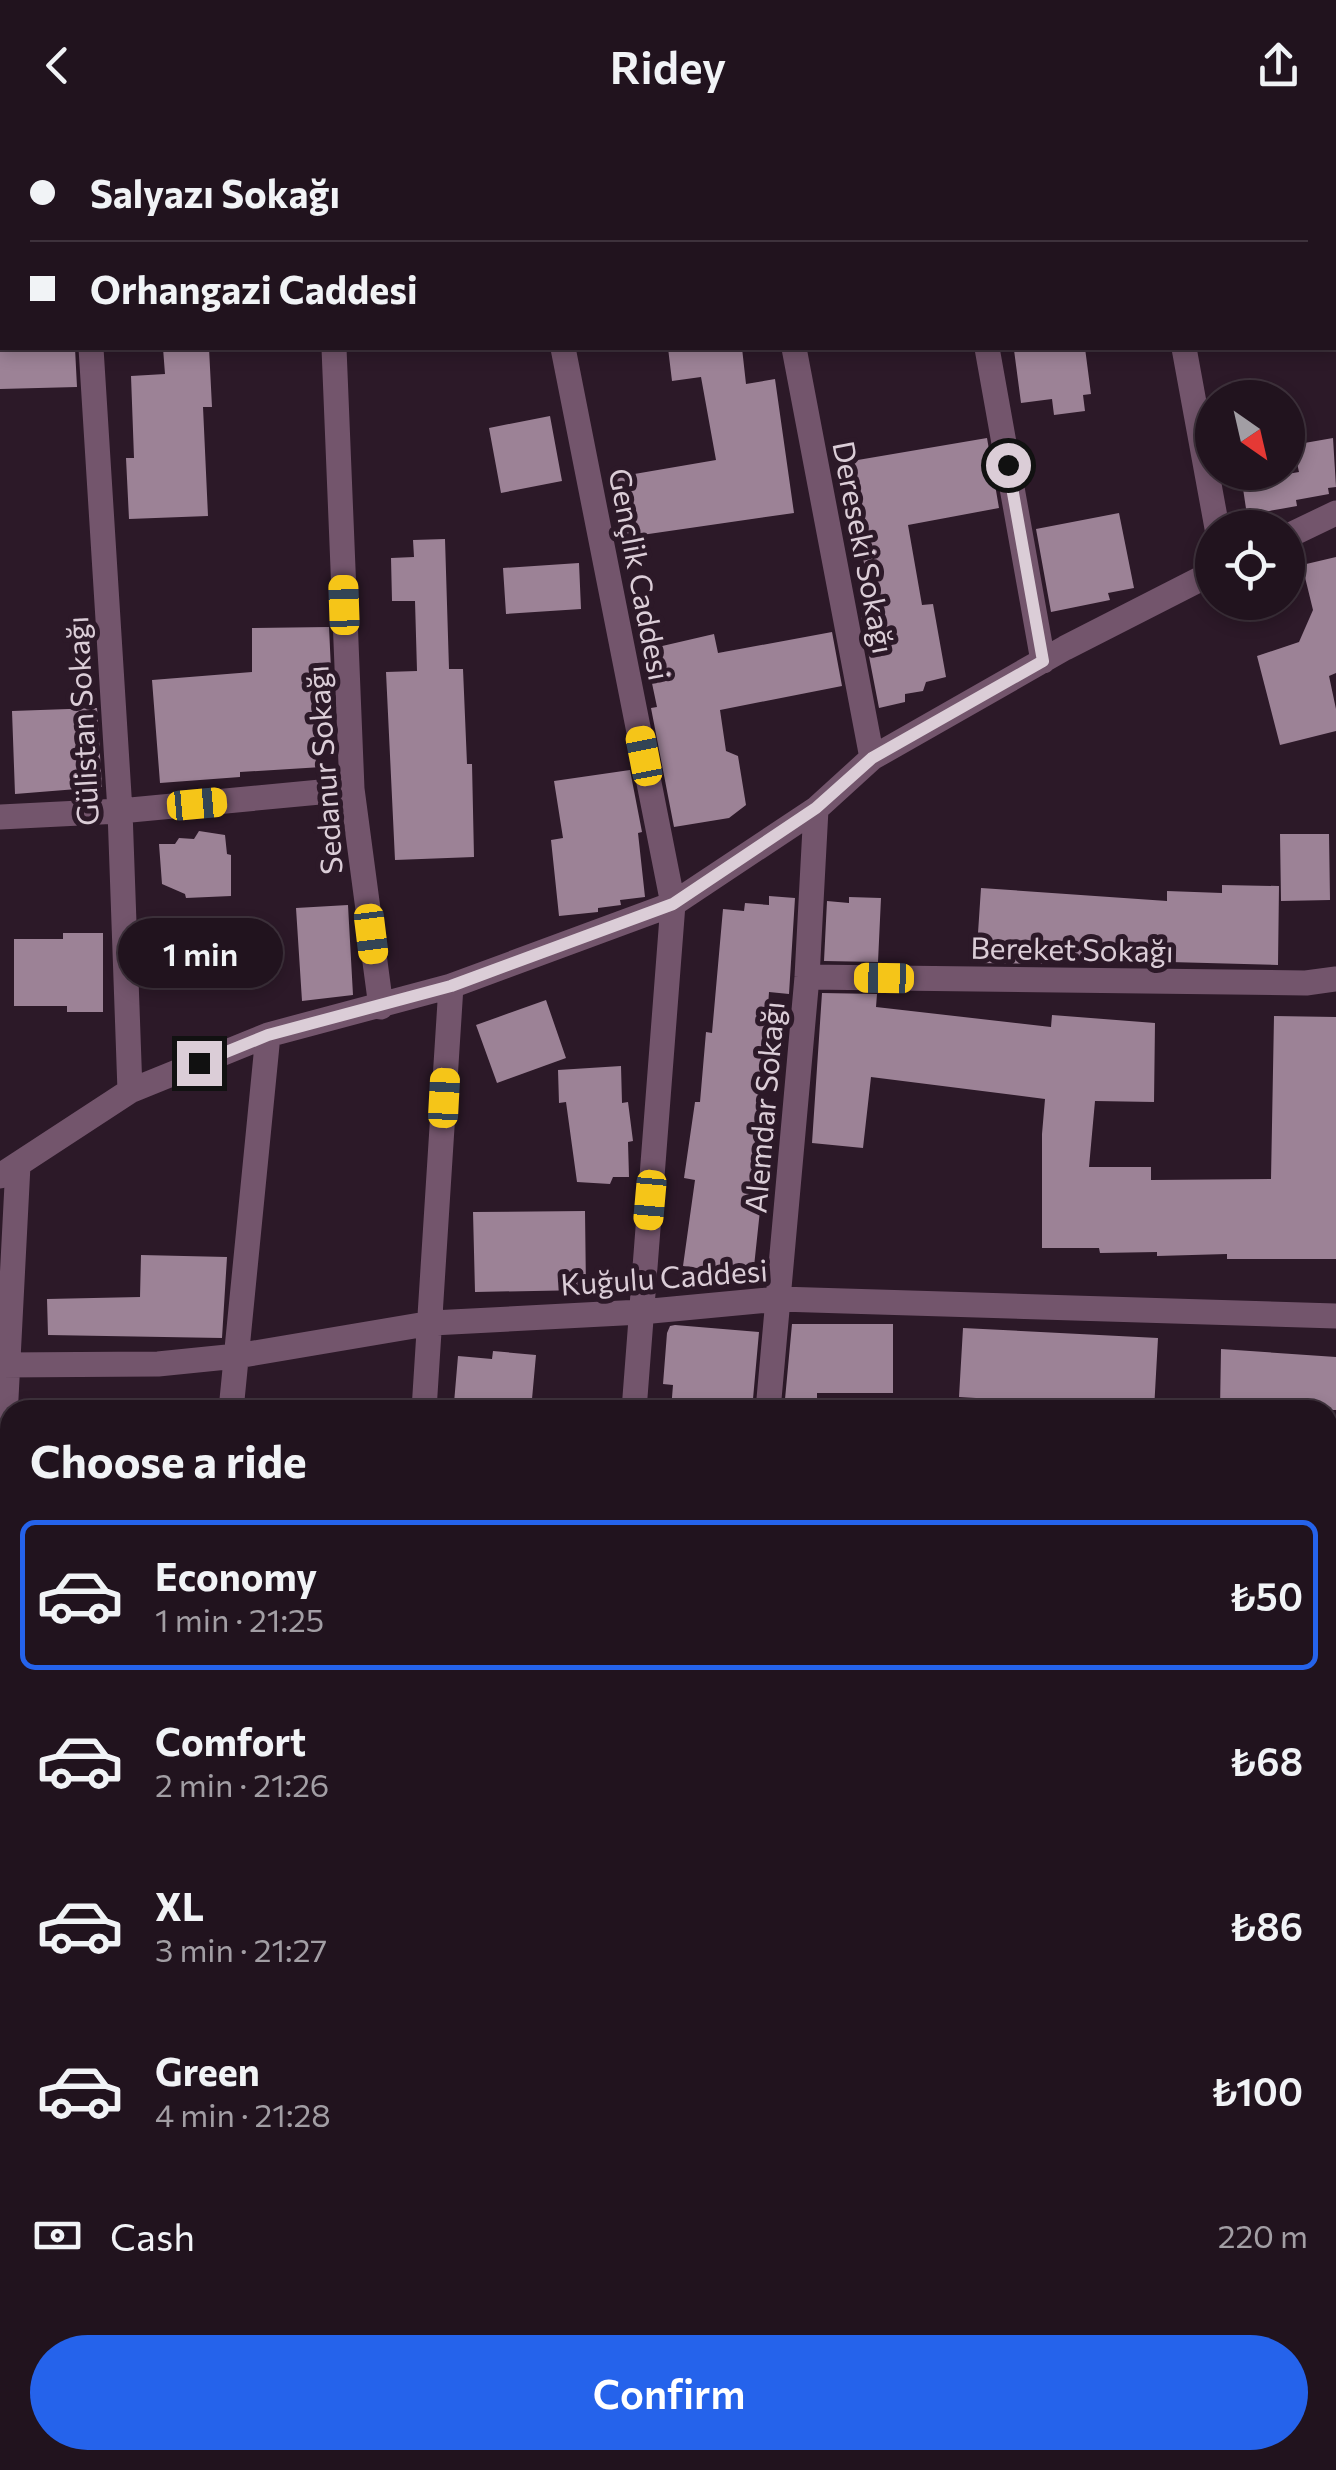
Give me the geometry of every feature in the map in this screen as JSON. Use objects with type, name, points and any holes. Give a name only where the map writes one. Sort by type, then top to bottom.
[{"type":"street","name":"Gülistan Sokağı","points":[[91,350],[120,811],[130,1092]]},
{"type":"street","name":"Sedanur Sokağı","points":[[334,350],[352,789],[380,1006]]},
{"type":"street","name":"Gençlik Caddesi","points":[[564,350],[673,904],[635,1400]]},
{"type":"street","name":"Dereseki Sokağı","points":[[794,350],[872,758]]},
{"type":"street","points":[[986,350],[1043,661]]},
{"type":"street","points":[[1184,350],[1215,510]]},
{"type":"street","points":[[1305,528],[1336,513]]},
{"type":"street","points":[[3,1400],[9,1171],[130,1092],[268,1035],[451,986],[673,904],[816,808],[872,758],[1043,661],[1195,582]]},
{"type":"street","points":[[0,817],[120,811],[352,789]]},
{"type":"street","name":"Alemdar Sokağı","points":[[769,1400],[807,978],[816,808]]},
{"type":"street","name":"Bereket Sokağı","points":[[807,978],[1306,983],[1336,979]]},
{"type":"street","points":[[425,1400],[451,986]]},
{"type":"street","points":[[232,1400],[268,1035]]},
{"type":"street","name":"Kuğulu Caddesi","points":[[3,1364],[158,1364],[237,1356],[432,1323],[779,1300],[1336,1316]]},
{"type":"building","points":[[0,350],[75,350],[77,387],[0,389]]},
{"type":"building","points":[[163,350],[209,350],[212,407],[203,407],[208,516],[129,519],[126,458],[134,458],[131,376],[165,374]]},
{"type":"building","points":[[668,350],[742,350],[746,384],[775,379],[794,513],[621,538],[611,478],[716,460],[701,377],[672,381]]},
{"type":"building","points":[[1014,350],[1085,350],[1091,394],[1083,395],[1085,411],[1054,415],[1052,399],[1021,403]]},
{"type":"building","points":[[550,416],[562,481],[501,493],[489,428]]},
{"type":"building","points":[[987,438],[999,508],[908,525],[922,605],[933,604],[946,677],[926,682],[923,691],[905,694],[905,702],[879,708],[861,615],[873,614],[846,462]]},
{"type":"building","points":[[1333,438],[1336,487],[1328,488],[1329,494],[1296,500],[1297,506],[1246,510],[1243,490],[1305,490],[1305,443]]},
{"type":"building","points":[[1119,513],[1134,588],[1108,593],[1110,600],[1051,612],[1036,529]]},
{"type":"building","points":[[445,539],[449,669],[463,669],[467,764],[472,764],[474,857],[395,860],[386,672],[417,671],[415,601],[392,601],[391,558],[414,557],[413,540]]},
{"type":"building","points":[[1336,557],[1336,673],[1329,676],[1336,731],[1280,745],[1257,656],[1299,642],[1313,610],[1305,564]]},
{"type":"building","points":[[579,563],[581,609],[506,614],[503,568]]},
{"type":"building","points":[[329,627],[332,691],[323,691],[326,741],[320,741],[322,767],[240,772],[240,777],[160,783],[152,680],[252,672],[252,628]]},
{"type":"building","points":[[832,632],[842,686],[720,710],[726,751],[738,756],[746,805],[729,818],[674,827],[651,708],[657,707],[645,650],[714,634],[718,653]]},
{"type":"building","points":[[97,708],[102,787],[15,794],[12,711]]},
{"type":"building","points":[[630,770],[642,832],[638,833],[645,897],[620,900],[621,905],[598,908],[598,912],[559,916],[551,840],[563,838],[554,781]]},
{"type":"building","points":[[199,831],[225,835],[227,854],[231,855],[231,896],[186,898],[162,884],[159,844],[175,844],[179,838],[194,839]]},
{"type":"building","points":[[1280,834],[1329,834],[1330,900],[1281,901]]},
{"type":"building","points":[[1222,885],[1279,886],[1278,965],[1058,959],[1057,964],[976,963],[981,888],[1167,901],[1167,891],[1222,893]]},
{"type":"building","points":[[769,896],[795,898],[789,994],[769,992],[758,1154],[766,1154],[753,1276],[683,1266],[695,1180],[684,1178],[695,1102],[700,1102],[706,1032],[712,1033],[723,909],[744,911],[745,903],[769,905]]},
{"type":"building","points":[[849,897],[881,898],[878,962],[824,961],[827,901],[849,903]]},
{"type":"building","points":[[348,905],[353,995],[302,1001],[296,908]]},
{"type":"building","points":[[63,933],[103,933],[103,1012],[67,1012],[67,1006],[14,1006],[14,939],[63,939]]},
{"type":"building","points":[[822,993],[877,994],[876,1007],[1051,1027],[1052,1015],[1155,1023],[1154,1102],[1095,1101],[1089,1167],[1151,1167],[1151,1180],[1271,1179],[1274,1016],[1336,1017],[1336,1259],[1227,1259],[1227,1254],[1157,1256],[1157,1252],[1042,1248],[1045,1099],[871,1077],[863,1148],[812,1143]]},
{"type":"building","points":[[546,1000],[566,1058],[497,1083],[476,1025]]},
{"type":"building","points":[[621,1066],[622,1103],[628,1102],[633,1141],[628,1142],[629,1177],[613,1177],[610,1184],[577,1182],[566,1102],[559,1103],[558,1070]]},
{"type":"building","points":[[585,1211],[586,1290],[475,1292],[473,1212]]},
{"type":"building","points":[[141,1255],[227,1257],[222,1338],[48,1335],[47,1299],[140,1297]]},
{"type":"building","points":[[792,1324],[893,1324],[893,1393],[817,1393],[817,1400],[785,1400]]},
{"type":"building","points":[[670,1326],[759,1332],[753,1400],[672,1400],[673,1385],[663,1384]]},
{"type":"building","points":[[963,1328],[1158,1338],[1155,1400],[959,1397]]},
{"type":"building","points":[[1221,1349],[1336,1357],[1336,1400],[1220,1400]]},
{"type":"building","points":[[493,1351],[536,1355],[532,1400],[454,1400],[458,1356],[492,1359]]},
{"type":"route","points":[[199,1063],[268,1035],[451,986],[673,904],[816,808],[872,758],[1043,661],[1008,465]]}]
